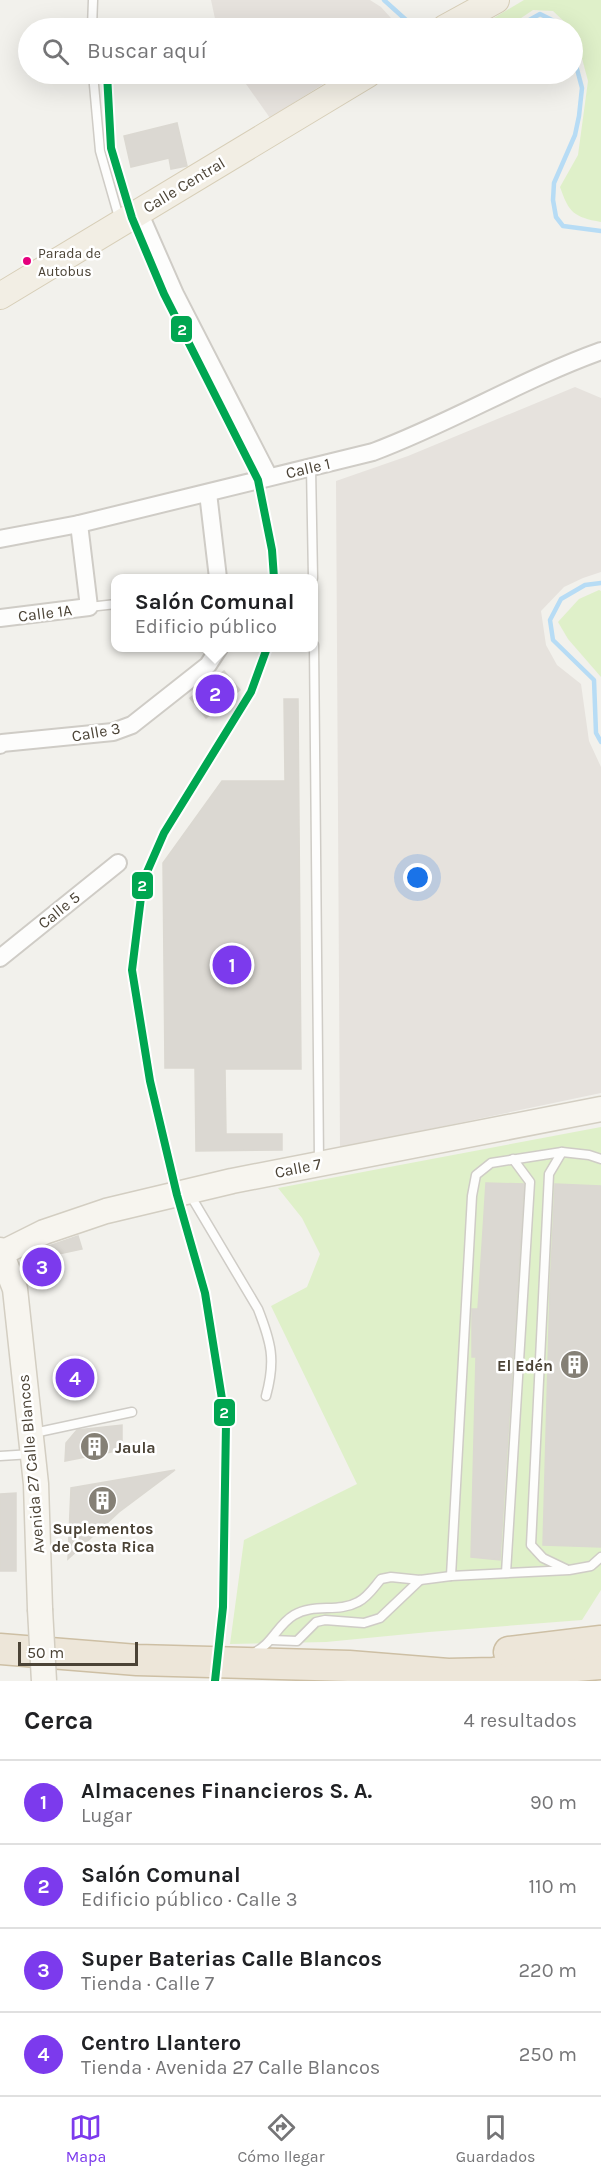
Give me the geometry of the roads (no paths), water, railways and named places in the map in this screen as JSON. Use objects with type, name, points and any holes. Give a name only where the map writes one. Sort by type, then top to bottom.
[{"type":"highway","points":[[349,1666],[521,1651],[601,1641]]},
{"type":"highway","points":[[0,1649],[137,1660],[349,1666],[448,1674],[493,1673],[601,1664]]},
{"type":"main road","points":[[464,18],[496,0]]},
{"type":"main road","name":"Calle Central","points":[[0,296],[351,84]]},
{"type":"street","points":[[130,218],[175,294],[269,477]]},
{"type":"street","name":"Calle 1","points":[[0,539],[79,524],[374,452],[414,437],[555,368],[601,351]]},
{"type":"street","points":[[208,493],[217,574]]},
{"type":"street","points":[[79,524],[89,607]]},
{"type":"street","name":"Calle 1A","points":[[0,618],[89,607]]},
{"type":"street","name":"Calle 3","points":[[0,745],[112,732],[132,725],[208,665],[216,652]]},
{"type":"street","name":"Calle 5","points":[[0,958],[118,863]]},
{"type":"street","name":"Calle 7","points":[[1,1252],[44,1232],[106,1211],[232,1181],[601,1109]]},
{"type":"street","name":"Avenida 27 Calle Blancos","points":[[1,1252],[15,1289],[36,1484],[44,1681]]},
{"type":"lane","points":[[92,18],[93,0]]},
{"type":"lane","points":[[94,84],[100,151],[130,218]]},
{"type":"lane","points":[[311,467],[314,574]]},
{"type":"lane","points":[[89,607],[111,605]]},
{"type":"lane","points":[[314,652],[319,1164]]},
{"type":"lane","points":[[451,1576],[472,1196],[477,1175],[491,1163],[562,1152],[589,1155],[601,1159]]},
{"type":"lane","points":[[562,1152],[549,1174],[531,1545],[543,1558],[569,1570]]},
{"type":"lane","points":[[506,1573],[530,1182],[513,1160]]},
{"type":"lane","points":[[189,1192],[258,1309],[272,1356],[272,1374],[266,1396]]},
{"type":"lane","points":[[0,1456],[132,1412]]},
{"type":"lane","points":[[137,1660],[161,1655],[238,1658],[258,1651],[272,1640],[280,1628],[295,1615],[309,1609],[335,1608],[357,1603],[381,1579],[391,1577],[420,1580],[451,1576],[569,1570],[591,1566],[601,1557]]},
{"type":"lane","points":[[272,1640],[299,1644],[316,1622],[325,1620],[364,1623],[380,1618],[420,1580]]},
{"type":"lane","points":[[321,1656],[349,1666]]},
{"type":"waterway","points":[[384,0],[404,18]]},
{"type":"waterway","points":[[533,18],[540,14],[548,18]]},
{"type":"waterway","points":[[581,84],[575,135],[554,183],[553,200],[556,217],[563,226],[601,231]]},
{"type":"waterway","points":[[601,583],[585,585],[561,599],[550,620],[553,640],[594,680],[596,733],[601,742]]},
{"type":"place","name":"Parada de Autobus","points":[[27,261]]},
{"type":"place","name":"Salón Comunal","points":[[215,694]]},
{"type":"place","name":"Almacenes Financieros S. A.","points":[[232,965]]},
{"type":"place","name":"Super Baterias Calle Blancos","points":[[42,1267]]},
{"type":"place","name":"El Edén","points":[[574,1365]]},
{"type":"place","name":"Centro Llantero","points":[[75,1378]]},
{"type":"place","name":"Jaula","points":[[94,1447]]},
{"type":"place","name":"Suplementos de Costa Rica","points":[[103,1500]]}]
